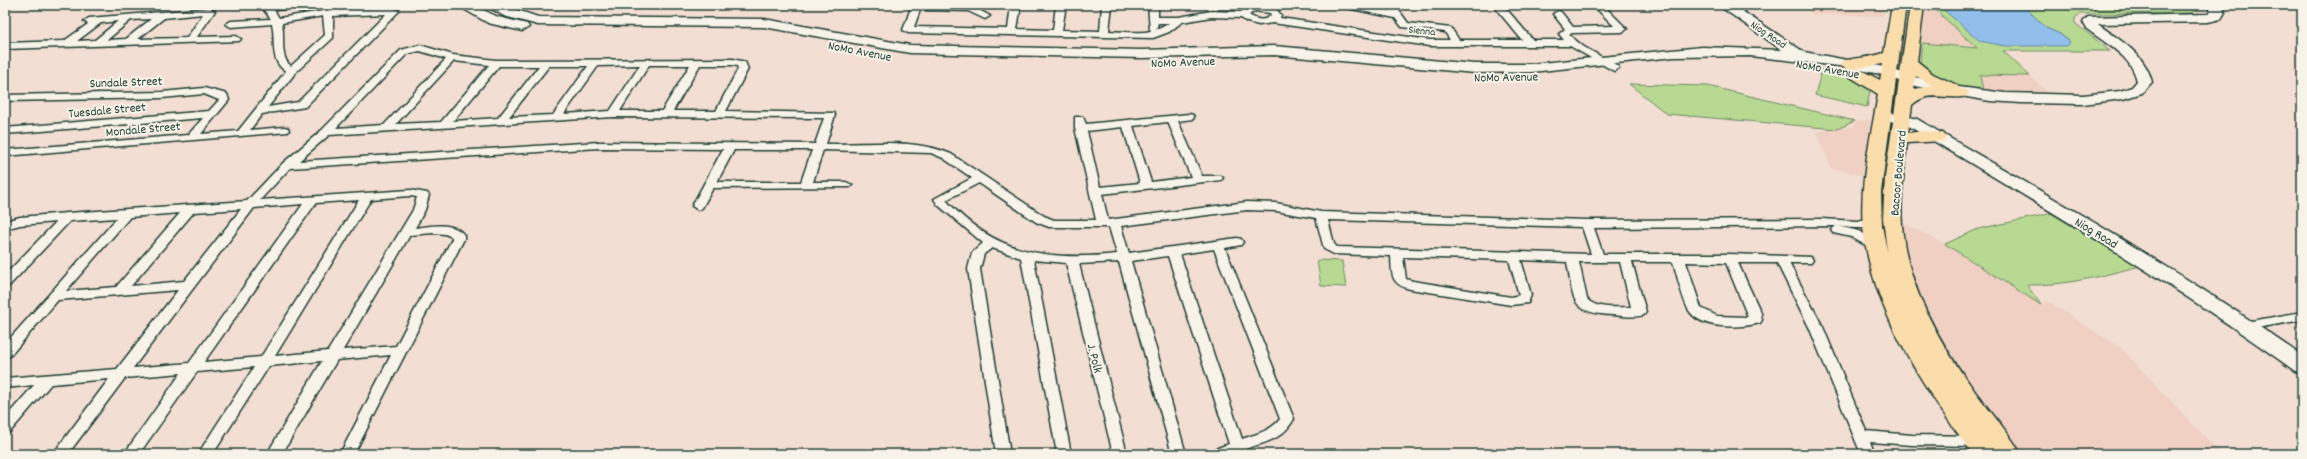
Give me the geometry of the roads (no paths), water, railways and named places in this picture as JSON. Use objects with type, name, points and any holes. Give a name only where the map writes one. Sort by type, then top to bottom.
[{"type":"main road","name":"NoMo Avenue","points":[[463,5],[493,20],[527,28],[576,30],[760,31],[782,34],[888,57],[1156,63],[1268,54],[1464,77],[1538,76],[1596,60]]},
{"type":"main road","name":"NoMo Avenue","points":[[491,5],[508,13],[538,21],[764,23],[790,25],[874,44],[910,49],[1157,54],[1323,53],[1462,68],[1532,68],[1596,60],[1710,58],[1807,60],[1850,68]]},
{"type":"main road","name":"Niog Road","points":[[1724,5],[1807,60]]},
{"type":"main road","name":"Bacoor Boulevard","points":[[1899,5],[1889,75],[1894,124],[1892,203],[1899,315],[1923,363],[1948,404],[1981,448]]},
{"type":"main road","name":"Bacoor Boulevard","points":[[1917,5],[1905,102],[1894,124],[1872,192],[1872,221],[1876,247],[1896,284],[1918,316],[1944,364],[1971,404],[2009,454]]},
{"type":"main road","points":[[1905,102],[1912,95],[1918,92],[1936,90],[1998,98],[2048,99],[2114,97],[2131,93],[2145,83],[2146,79],[2143,71],[2129,56],[2092,26],[2090,22],[2099,19],[2208,18],[2216,16],[2218,12],[2215,5]]},
{"type":"main road","points":[[1850,68],[1872,63],[1889,75],[1961,93]]},
{"type":"main road","points":[[1910,63],[1927,77],[1961,93]]},
{"type":"main road","points":[[1850,68],[1871,81],[1889,75]]},
{"type":"main road","points":[[1894,124],[1924,136],[1937,137]]},
{"type":"main road","name":"Niog Road","points":[[1937,137],[2151,264],[2246,326],[2302,366]]},
{"type":"street","points":[[266,7],[304,5]]},
{"type":"street","points":[[1012,32],[1016,5]]},
{"type":"street","points":[[1057,33],[1061,5]]},
{"type":"street","points":[[1104,35],[1107,5]]},
{"type":"street","points":[[1153,5],[1153,35]]},
{"type":"street","points":[[1347,5],[1396,15]]},
{"type":"street","points":[[1390,5],[1396,15],[1407,26],[1450,31],[1457,44]]},
{"type":"street","points":[[1498,5],[1529,42]]},
{"type":"street","points":[[1596,60],[1572,50],[1571,44],[1564,34],[1570,30],[1622,29],[1598,5]]},
{"type":"street","points":[[985,16],[971,6],[916,6],[908,30],[1153,35],[1166,30],[1179,20]]},
{"type":"street","points":[[1244,15],[1247,11],[1259,6],[1275,13],[1275,18],[1273,20]]},
{"type":"street","points":[[266,7],[276,20],[281,63],[286,68],[292,70]]},
{"type":"street","points":[[241,134],[261,111],[292,70],[330,36],[327,9]]},
{"type":"street","points":[[231,24],[276,20],[327,9],[391,10],[394,13],[301,105],[261,111]]},
{"type":"street","points":[[65,45],[94,21],[210,12],[190,41]]},
{"type":"street","points":[[1154,20],[1179,20],[1211,14],[1244,15],[1251,21],[1260,22],[1264,32]]},
{"type":"street","points":[[1558,14],[1570,30]]},
{"type":"street","points":[[129,42],[161,15]]},
{"type":"street","points":[[98,43],[129,18]]},
{"type":"street","name":"Sienna","points":[[1260,22],[1273,20],[1412,42],[1457,44],[1529,42],[1571,44]]},
{"type":"street","points":[[5,46],[236,39]]},
{"type":"street","points":[[60,454],[250,205],[287,165],[326,132],[404,52],[409,49],[420,48],[452,58],[496,63],[734,62],[742,66],[719,115]]},
{"type":"street","points":[[387,128],[452,58]]},
{"type":"street","points":[[613,114],[646,62]]},
{"type":"street","points":[[665,115],[697,62]]},
{"type":"street","points":[[445,124],[496,63]]},
{"type":"street","points":[[501,120],[546,63]]},
{"type":"street","points":[[556,118],[595,63]]},
{"type":"street","name":"Sundale Street","points":[[5,98],[162,94],[204,91],[223,96],[224,100],[212,114]]},
{"type":"street","points":[[192,138],[212,114]]},
{"type":"street","name":"Tuesdale Street","points":[[7,133],[212,114]]},
{"type":"street","points":[[326,132],[613,114],[830,115],[806,185]]},
{"type":"street","points":[[1179,454],[1123,257],[1108,223],[1097,191],[1080,124],[1127,123],[1189,116]]},
{"type":"street","points":[[1171,118],[1198,180]]},
{"type":"street","points":[[1127,123],[1146,185]]},
{"type":"street","name":"Mondale Street","points":[[5,153],[284,130]]},
{"type":"street","points":[[287,165],[599,145],[819,147],[933,150],[947,156],[1044,221],[1053,224],[1108,223],[1247,206],[1276,207],[1321,216],[1587,224],[1813,223],[1828,221],[1862,225],[1872,221]]},
{"type":"street","points":[[698,206],[730,146]]},
{"type":"street","points":[[980,178],[940,199],[992,243],[1027,257],[1072,262],[1173,251],[1237,242]]},
{"type":"street","points":[[1097,191],[1217,178]]},
{"type":"street","points":[[709,185],[846,185]]},
{"type":"street","points":[[5,225],[20,221],[127,212],[250,205],[410,193],[423,195],[419,210],[274,454]]},
{"type":"street","points":[[205,454],[265,361],[367,196]]},
{"type":"street","points":[[131,454],[312,200]]},
{"type":"street","points":[[120,290],[192,208]]},
{"type":"street","points":[[5,353],[127,212]]},
{"type":"street","points":[[1321,216],[1325,240],[1328,246],[1334,250],[1572,258],[1730,258],[1807,260]]},
{"type":"street","points":[[5,283],[67,217]]},
{"type":"street","points":[[1813,223],[1855,234],[1876,247]]},
{"type":"street","points":[[1587,224],[1598,258]]},
{"type":"street","points":[[347,454],[453,250],[458,235],[445,230],[406,232]]},
{"type":"street","points":[[992,243],[983,247],[976,255],[974,269],[1003,454]]},
{"type":"street","points":[[1217,454],[1238,450],[1276,431],[1287,419],[1218,245]]},
{"type":"street","points":[[1173,251],[1238,450]]},
{"type":"street","points":[[1397,253],[1398,274],[1402,281],[1410,286],[1511,301],[1523,300],[1525,295],[1514,256]]},
{"type":"street","points":[[1027,257],[1064,454]]},
{"type":"street","points":[[1572,258],[1582,300],[1586,306],[1594,310],[1639,312],[1625,258]]},
{"type":"street","points":[[1678,258],[1695,310],[1701,316],[1712,320],[1747,322],[1755,320],[1754,312],[1730,258]]},
{"type":"street","points":[[1781,259],[1816,327],[1868,454]]},
{"type":"street","name":"J. Polk","points":[[1072,262],[1120,454]]},
{"type":"street","points":[[55,296],[188,285]]},
{"type":"street","points":[[2246,326],[2302,316]]},
{"type":"street","points":[[5,383],[401,350]]},
{"type":"street","points":[[5,428],[47,379]]},
{"type":"street","points":[[1860,436],[1981,448]]},
{"type":"water","points":[[1944,5],[2023,5],[2046,28],[2060,34],[2070,42],[2067,46],[2005,46],[1980,41],[1945,11]]}]
